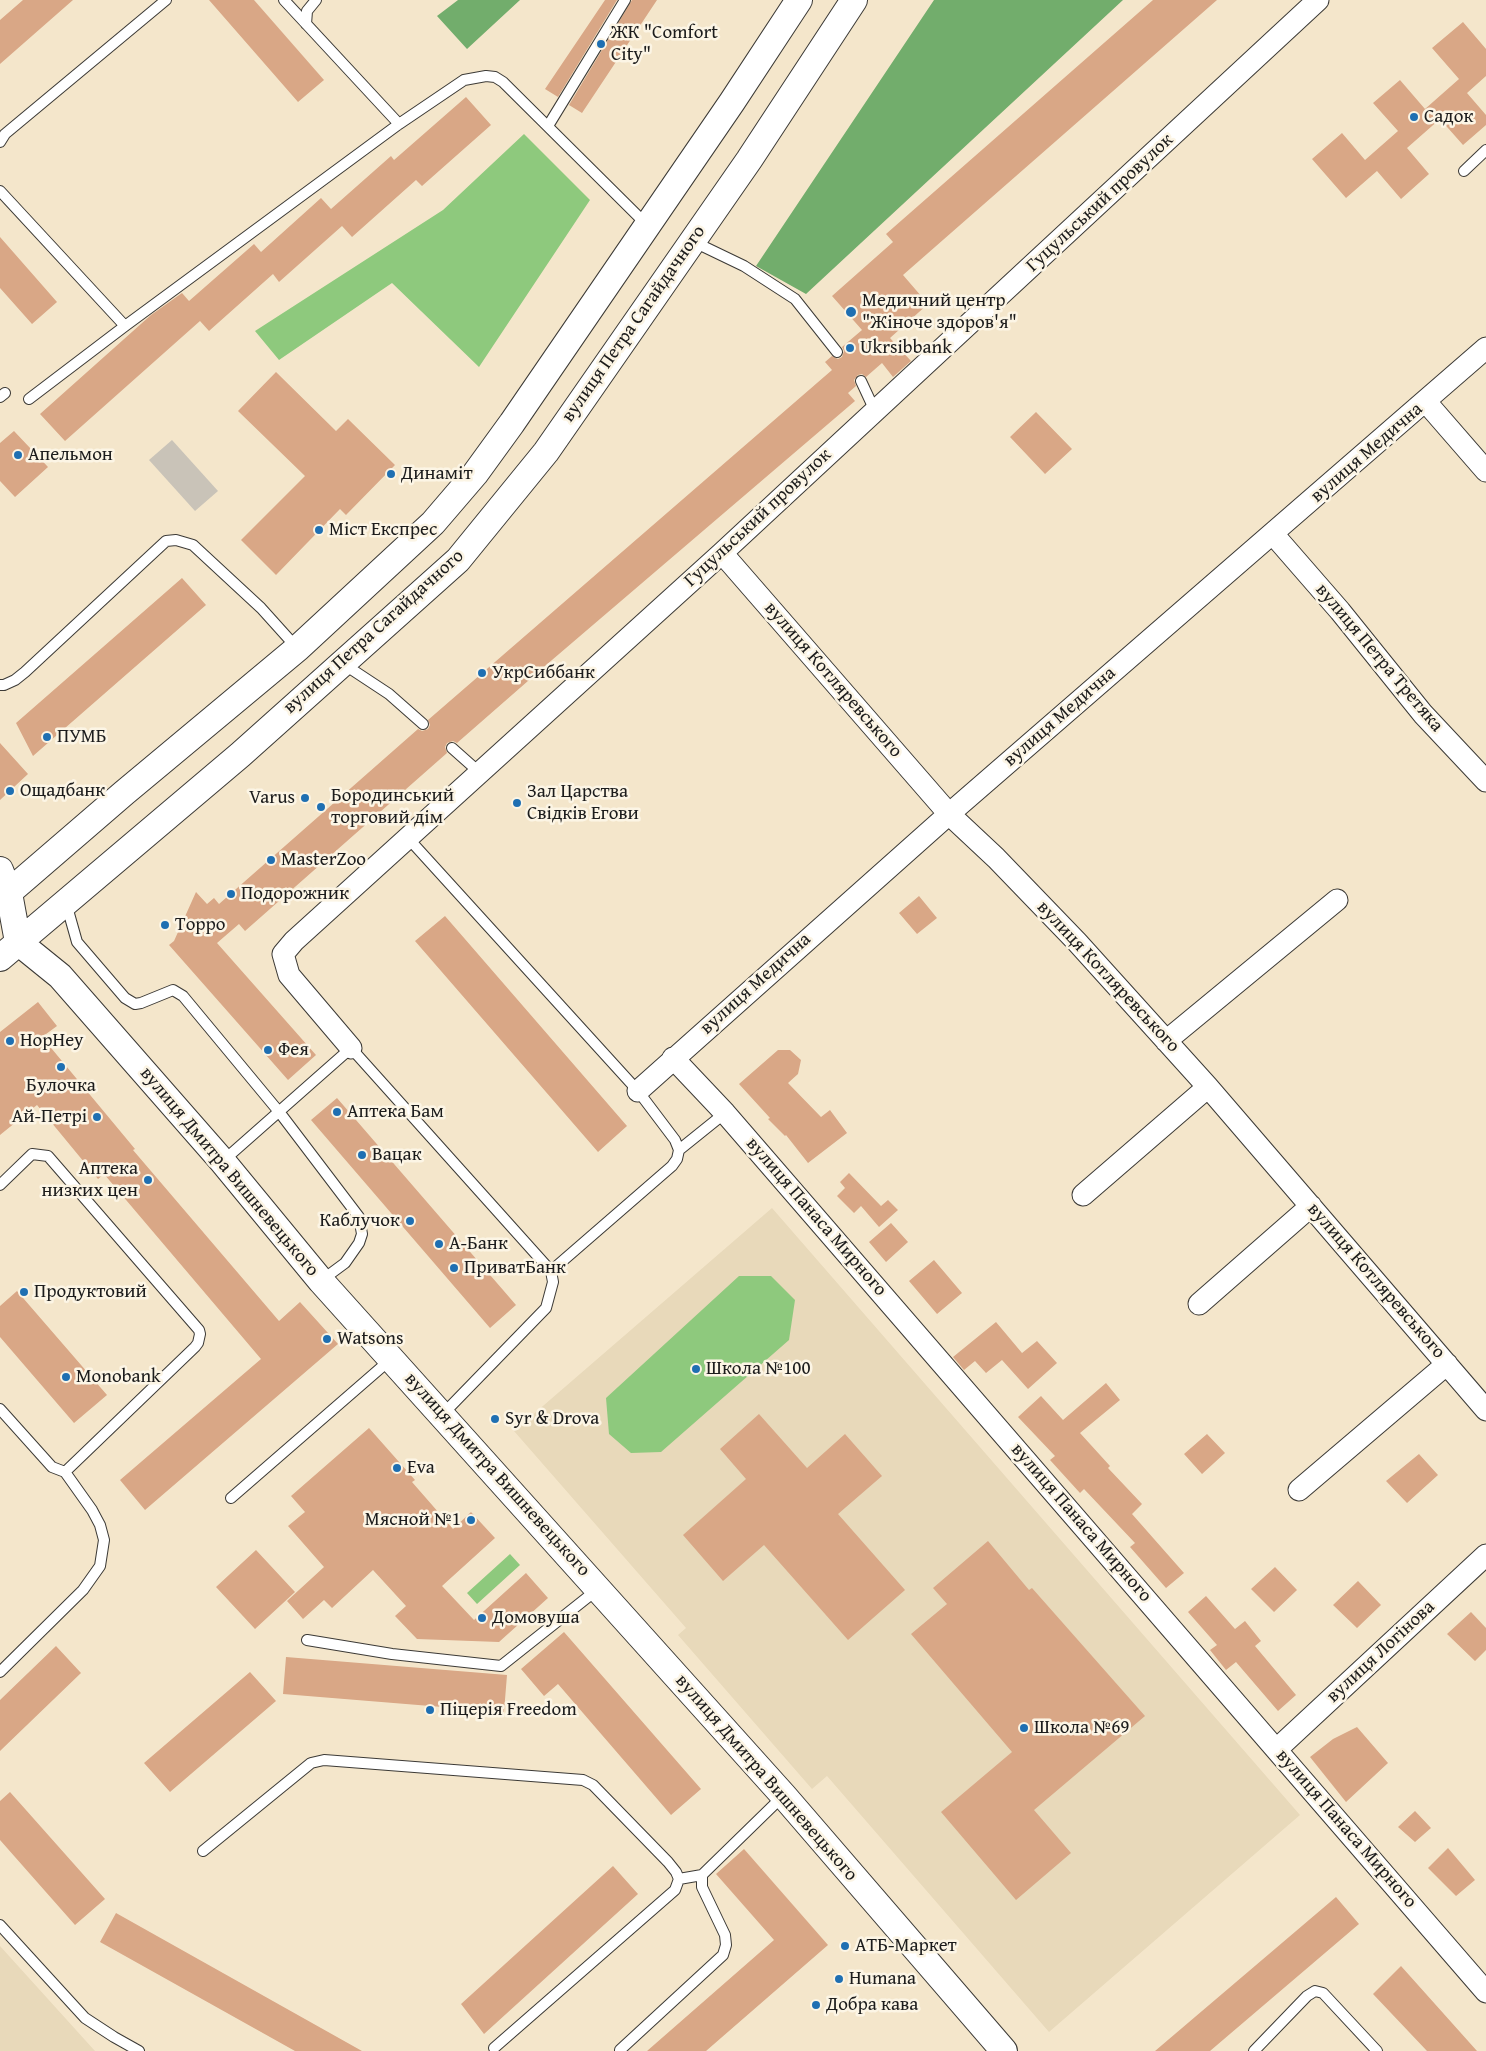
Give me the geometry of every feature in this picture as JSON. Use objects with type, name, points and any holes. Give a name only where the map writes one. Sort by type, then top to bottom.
[{"type":"street","name":"вулиця Петра Сагайдачного","points":[[3,888],[124,793],[298,648],[433,522],[475,474],[648,226],[799,0]]},
{"type":"street","name":"вулиця Петра Сагайдачного","points":[[9,950],[233,761],[458,560],[546,452],[749,160],[854,0]]},
{"type":"street","name":"Гуцульський провулок","points":[[351,1048],[289,974],[283,954],[294,941],[722,552],[1318,0]]},
{"type":"street","name":"вулиця Медична","points":[[638,1091],[949,814],[1486,348]]},
{"type":"street","points":[[1426,402],[1486,471]]},
{"type":"street","name":"вулиця Петра Третяка","points":[[1273,534],[1340,610],[1424,714],[1486,781]]},
{"type":"street","name":"вулиця Котляревського","points":[[722,552],[949,814],[996,858],[1077,942],[1208,1086],[1486,1410]]},
{"type":"street","points":[[3,888],[9,950]]},
{"type":"street","points":[[1166,1041],[1337,900]]},
{"type":"street","name":"вулиця Дмитра Вишневецького","points":[[9,950],[60,976],[223,1162],[321,1281],[443,1414],[784,1796],[1004,2051]]},
{"type":"street","name":"вулиця Панаса Мирного","points":[[673,1058],[725,1113],[1486,1992]]},
{"type":"street","points":[[1083,1195],[1208,1086]]},
{"type":"street","points":[[1199,1304],[1311,1206]]},
{"type":"street","points":[[1299,1490],[1447,1364]]},
{"type":"street","name":"вулиця Логінова","points":[[1277,1749],[1486,1555]]},
{"type":"lane","points":[[0,142],[5,134],[166,0]]},
{"type":"lane","points":[[284,0],[399,124]]},
{"type":"lane","points":[[306,24],[307,11],[316,0]]},
{"type":"lane","points":[[548,126],[625,0]]},
{"type":"lane","points":[[29,399],[399,124],[464,80],[486,76],[495,77],[503,82],[648,226]]},
{"type":"lane","points":[[1464,171],[1486,150]]},
{"type":"lane","points":[[0,191],[125,326]]},
{"type":"lane","points":[[691,241],[744,266],[795,299],[836,352]]},
{"type":"lane","points":[[861,381],[874,411]]},
{"type":"lane","points":[[0,685],[15,680],[25,672],[166,541],[176,540],[193,545],[261,608],[298,648]]},
{"type":"lane","points":[[342,663],[389,694],[423,724]]},
{"type":"lane","points":[[452,748],[479,772]]},
{"type":"lane","points":[[408,838],[638,1091],[675,1140],[679,1150],[677,1159],[672,1166],[550,1271]]},
{"type":"lane","points":[[65,902],[77,942],[125,998],[135,1004],[165,992],[174,990],[179,993],[280,1113],[359,1217],[362,1234],[353,1253],[345,1263],[321,1281]]},
{"type":"lane","points":[[223,1162],[351,1048],[550,1271],[553,1282],[546,1308],[443,1414]]},
{"type":"lane","points":[[679,1150],[725,1113]]},
{"type":"lane","points":[[0,1185],[32,1154],[48,1156],[199,1330],[200,1334],[195,1347],[65,1472]]},
{"type":"lane","points":[[231,1498],[392,1358]]},
{"type":"lane","points":[[0,1409],[52,1467],[65,1472],[100,1525],[104,1540],[100,1566],[84,1590],[0,1672]]},
{"type":"lane","points":[[308,1640],[392,1654],[501,1666],[599,1588]]},
{"type":"lane","points":[[203,1851],[311,1763],[324,1760],[588,1782],[668,1862],[679,1879],[675,1890],[494,2048]]},
{"type":"lane","points":[[679,1879],[702,1875],[784,1796]]},
{"type":"lane","points":[[620,2050],[723,1955],[726,1945],[725,1935],[702,1888],[702,1875]]},
{"type":"lane","points":[[0,1925],[85,2018],[139,2051]]},
{"type":"lane","points":[[1254,2051],[1307,1996],[1316,1991],[1323,1992],[1377,2051]]},
{"type":"shaded area","points":[[172,440],[218,491],[195,511],[149,460]]},
{"type":"shaded area","points":[[772,1208],[1300,1815],[1049,2032],[827,1776],[812,1789],[678,1635],[686,1628],[514,1431]]},
{"type":"shaded area","points":[[0,1946],[95,2051],[0,2051]]},
{"type":"green space","points":[[458,0],[520,0],[467,49],[437,16]]},
{"type":"green space","points":[[934,0],[1123,0],[806,294],[756,266]]},
{"type":"green space","points":[[524,134],[590,200],[479,367],[392,283],[279,360],[255,331],[443,210]]},
{"type":"green space","name":"Школа №100","points":[[739,1276],[771,1276],[795,1300],[789,1340],[661,1452],[631,1453],[609,1434],[606,1398]]},
{"type":"green space","points":[[510,1554],[520,1565],[477,1604],[467,1593]]},
{"type":"building","points":[[23,0],[73,0],[0,64],[0,20]]},
{"type":"building","points":[[209,0],[254,0],[324,80],[298,102]]},
{"type":"building","points":[[605,0],[617,0],[558,97],[545,89]]},
{"type":"building","points":[[632,0],[657,0],[582,113],[569,105]]},
{"type":"building","points":[[1153,0],[1217,0],[903,275],[928,304],[890,338],[911,361],[893,377],[882,363],[866,377],[862,374],[858,375],[854,380],[856,386],[848,393],[855,401],[457,743],[453,741],[447,743],[445,747],[447,753],[245,931],[239,924],[217,943],[316,1055],[288,1080],[169,945],[174,941],[196,892],[207,904],[214,898],[219,904],[418,729],[422,731],[428,729],[430,725],[428,720],[832,370],[825,362],[832,356],[838,359],[842,357],[844,351],[842,347],[862,330],[832,296],[893,242],[886,234]]},
{"type":"building","points":[[1463,22],[1486,49],[1486,76],[1467,93],[1486,115],[1486,125],[1463,145],[1440,119],[1407,148],[1429,174],[1401,199],[1377,171],[1346,198],[1312,159],[1342,133],[1365,160],[1398,131],[1373,103],[1400,80],[1425,109],[1459,79],[1432,48]]},
{"type":"building","points":[[466,97],[491,125],[422,186],[416,180],[352,237],[342,226],[279,282],[273,274],[209,331],[200,321],[65,441],[40,414],[151,315],[182,293],[189,301],[254,244],[261,252],[321,198],[331,209],[391,156],[394,160]]},
{"type":"building","points":[[0,237],[57,302],[32,324],[0,288]]},
{"type":"building","points":[[276,372],[336,431],[348,419],[395,465],[346,515],[340,509],[276,575],[241,540],[305,476],[238,411]]},
{"type":"building","points":[[1036,412],[1072,449],[1045,474],[1010,437]]},
{"type":"building","name":"Апельмон","points":[[14,431],[48,467],[15,497],[0,481],[0,443]]},
{"type":"building","points":[[182,578],[206,605],[33,756],[16,723]]},
{"type":"building","points":[[0,743],[28,774],[0,800]]},
{"type":"building","points":[[919,896],[937,918],[917,934],[899,913]]},
{"type":"building","points":[[445,916],[627,1126],[598,1152],[415,941]]},
{"type":"building","points":[[38,1002],[57,1026],[42,1037],[135,1149],[133,1150],[279,1321],[300,1302],[338,1344],[145,1510],[120,1480],[261,1359],[104,1174],[98,1179],[37,1105],[0,1135],[0,1032]]},
{"type":"building","points":[[778,1050],[790,1050],[801,1060],[798,1074],[788,1083],[821,1117],[830,1110],[847,1133],[808,1163],[786,1135],[768,1119],[770,1118],[739,1084]]},
{"type":"building","points":[[337,1098],[516,1305],[490,1328],[311,1120]]},
{"type":"building","points":[[849,1173],[881,1206],[888,1200],[898,1210],[879,1227],[861,1206],[854,1213],[837,1196],[845,1188],[840,1182]]},
{"type":"building","points":[[891,1223],[908,1242],[886,1262],[869,1242]]},
{"type":"building","points":[[934,1260],[962,1293],[937,1314],[909,1281]]},
{"type":"building","points":[[17,1291],[107,1395],[74,1423],[0,1337],[0,1306]]},
{"type":"building","points":[[996,1322],[1022,1353],[1037,1341],[1057,1363],[1028,1389],[1002,1360],[986,1373],[975,1361],[964,1370],[953,1357]]},
{"type":"building","points":[[1106,1383],[1120,1400],[1080,1433],[1110,1466],[1108,1468],[1142,1504],[1132,1514],[1184,1573],[1166,1588],[1130,1547],[1135,1543],[1084,1489],[1080,1493],[1050,1460],[1055,1456],[1018,1417],[1041,1396],[1063,1420]]},
{"type":"building","name":"Школа №100","points":[[759,1414],[807,1468],[845,1434],[882,1476],[838,1514],[905,1590],[848,1640],[764,1545],[723,1581],[683,1535],[746,1479],[720,1449]]},
{"type":"building","points":[[369,1428],[415,1480],[412,1482],[453,1529],[471,1512],[495,1538],[442,1586],[474,1620],[526,1573],[548,1598],[499,1642],[417,1639],[395,1616],[406,1606],[373,1570],[332,1608],[324,1600],[303,1619],[287,1601],[324,1567],[288,1526],[305,1512],[291,1496]]},
{"type":"building","points":[[1207,1434],[1225,1453],[1202,1474],[1184,1454]]},
{"type":"building","points":[[1419,1454],[1438,1475],[1407,1503],[1386,1481]]},
{"type":"building","name":"Школа №69","points":[[988,1541],[1029,1590],[1032,1588],[1145,1716],[1034,1810],[1071,1853],[1016,1900],[941,1812],[1012,1752],[911,1634],[947,1604],[933,1588]]},
{"type":"building","points":[[256,1550],[295,1592],[255,1629],[216,1587]]},
{"type":"building","points":[[1275,1567],[1297,1590],[1274,1612],[1251,1589]]},
{"type":"building","points":[[1358,1581],[1381,1605],[1357,1628],[1333,1605]]},
{"type":"building","points":[[1206,1596],[1235,1629],[1245,1621],[1261,1641],[1255,1646],[1296,1695],[1278,1711],[1236,1662],[1226,1670],[1210,1650],[1217,1645],[1188,1612]]},
{"type":"building","points":[[1471,1612],[1486,1628],[1486,1650],[1475,1661],[1447,1634]]},
{"type":"building","points":[[564,1632],[701,1789],[671,1815],[558,1684],[544,1696],[521,1669]]},
{"type":"building","points":[[56,1646],[81,1673],[0,1751],[0,1700]]},
{"type":"building","points":[[286,1657],[507,1675],[504,1712],[283,1694]]},
{"type":"building","points":[[250,1672],[276,1701],[170,1792],[144,1763]]},
{"type":"building","points":[[1357,1727],[1388,1763],[1346,1802],[1310,1757],[1333,1739]]},
{"type":"building","points":[[10,1792],[105,1899],[75,1925],[0,1840],[0,1801]]},
{"type":"building","points":[[1415,1811],[1431,1828],[1415,1842],[1398,1827]]},
{"type":"building","points":[[1448,1848],[1475,1880],[1456,1896],[1428,1868]]},
{"type":"building","points":[[744,1849],[828,1945],[706,2051],[647,2051],[774,1940],[716,1874]]},
{"type":"building","points":[[613,1866],[638,1894],[484,2034],[461,2004]]},
{"type":"building","points":[[1336,1897],[1359,1924],[1210,2051],[1155,2051]]},
{"type":"building","points":[[116,1913],[362,2051],[295,2051],[100,1942]]},
{"type":"building","points":[[1401,1966],[1477,2051],[1427,2051],[1373,1994]]},
{"type":"place","name":"ЖК \"Comfort City\"","points":[[601,44]]},
{"type":"place","name":"Садок","points":[[1414,117]]},
{"type":"place","name":"Медичний центр \"Жіноче здоров'я\"","points":[[851,312]]},
{"type":"place","name":"Ukrsibbank","points":[[850,348]]},
{"type":"place","name":"Апельмон","points":[[18,455]]},
{"type":"place","name":"Динаміт","points":[[391,474]]},
{"type":"place","name":"Міст Експрес","points":[[319,530]]},
{"type":"place","name":"УкрСиббанк","points":[[482,673]]},
{"type":"place","name":"ПУМБ","points":[[47,737]]},
{"type":"place","name":"Ощадбанк","points":[[10,791]]},
{"type":"place","name":"Varus","points":[[305,798]]},
{"type":"place","name":"Зал Царства Свiдкiв Егови","points":[[517,803]]},
{"type":"place","name":"Бородинський торговий дім","points":[[321,807]]},
{"type":"place","name":"MasterZoo","points":[[271,860]]},
{"type":"place","name":"Подорожник","points":[[231,894]]},
{"type":"place","name":"Торро","points":[[165,925]]},
{"type":"place","name":"HopHey","points":[[10,1041]]},
{"type":"place","name":"Фея","points":[[268,1050]]},
{"type":"place","name":"Булочка","points":[[61,1067]]},
{"type":"place","name":"Аптека Бам","points":[[337,1112]]},
{"type":"place","name":"Ай-Петрі","points":[[97,1117]]},
{"type":"place","name":"Вацак","points":[[362,1155]]},
{"type":"place","name":"Аптека низких цен","points":[[148,1180]]},
{"type":"place","name":"Каблучок","points":[[410,1221]]},
{"type":"place","name":"А-Банк","points":[[439,1244]]},
{"type":"place","name":"ПриватБанк","points":[[454,1268]]},
{"type":"place","name":"Продуктовий","points":[[24,1292]]},
{"type":"place","name":"Watsons","points":[[327,1339]]},
{"type":"place","name":"Школа №100","points":[[696,1369]]},
{"type":"place","name":"Monobank","points":[[66,1377]]},
{"type":"place","name":"Syr & Drova","points":[[495,1419]]},
{"type":"place","name":"Eva","points":[[397,1468]]},
{"type":"place","name":"Мясной №1","points":[[471,1520]]},
{"type":"place","name":"Домовуша","points":[[482,1618]]},
{"type":"place","name":"Піцерія Freedom","points":[[430,1710]]},
{"type":"place","name":"Школа №69","points":[[1024,1728]]},
{"type":"place","name":"АТБ-Маркет","points":[[845,1946]]},
{"type":"place","name":"Humana","points":[[839,1979]]},
{"type":"place","name":"Добра кава","points":[[816,2005]]}]
